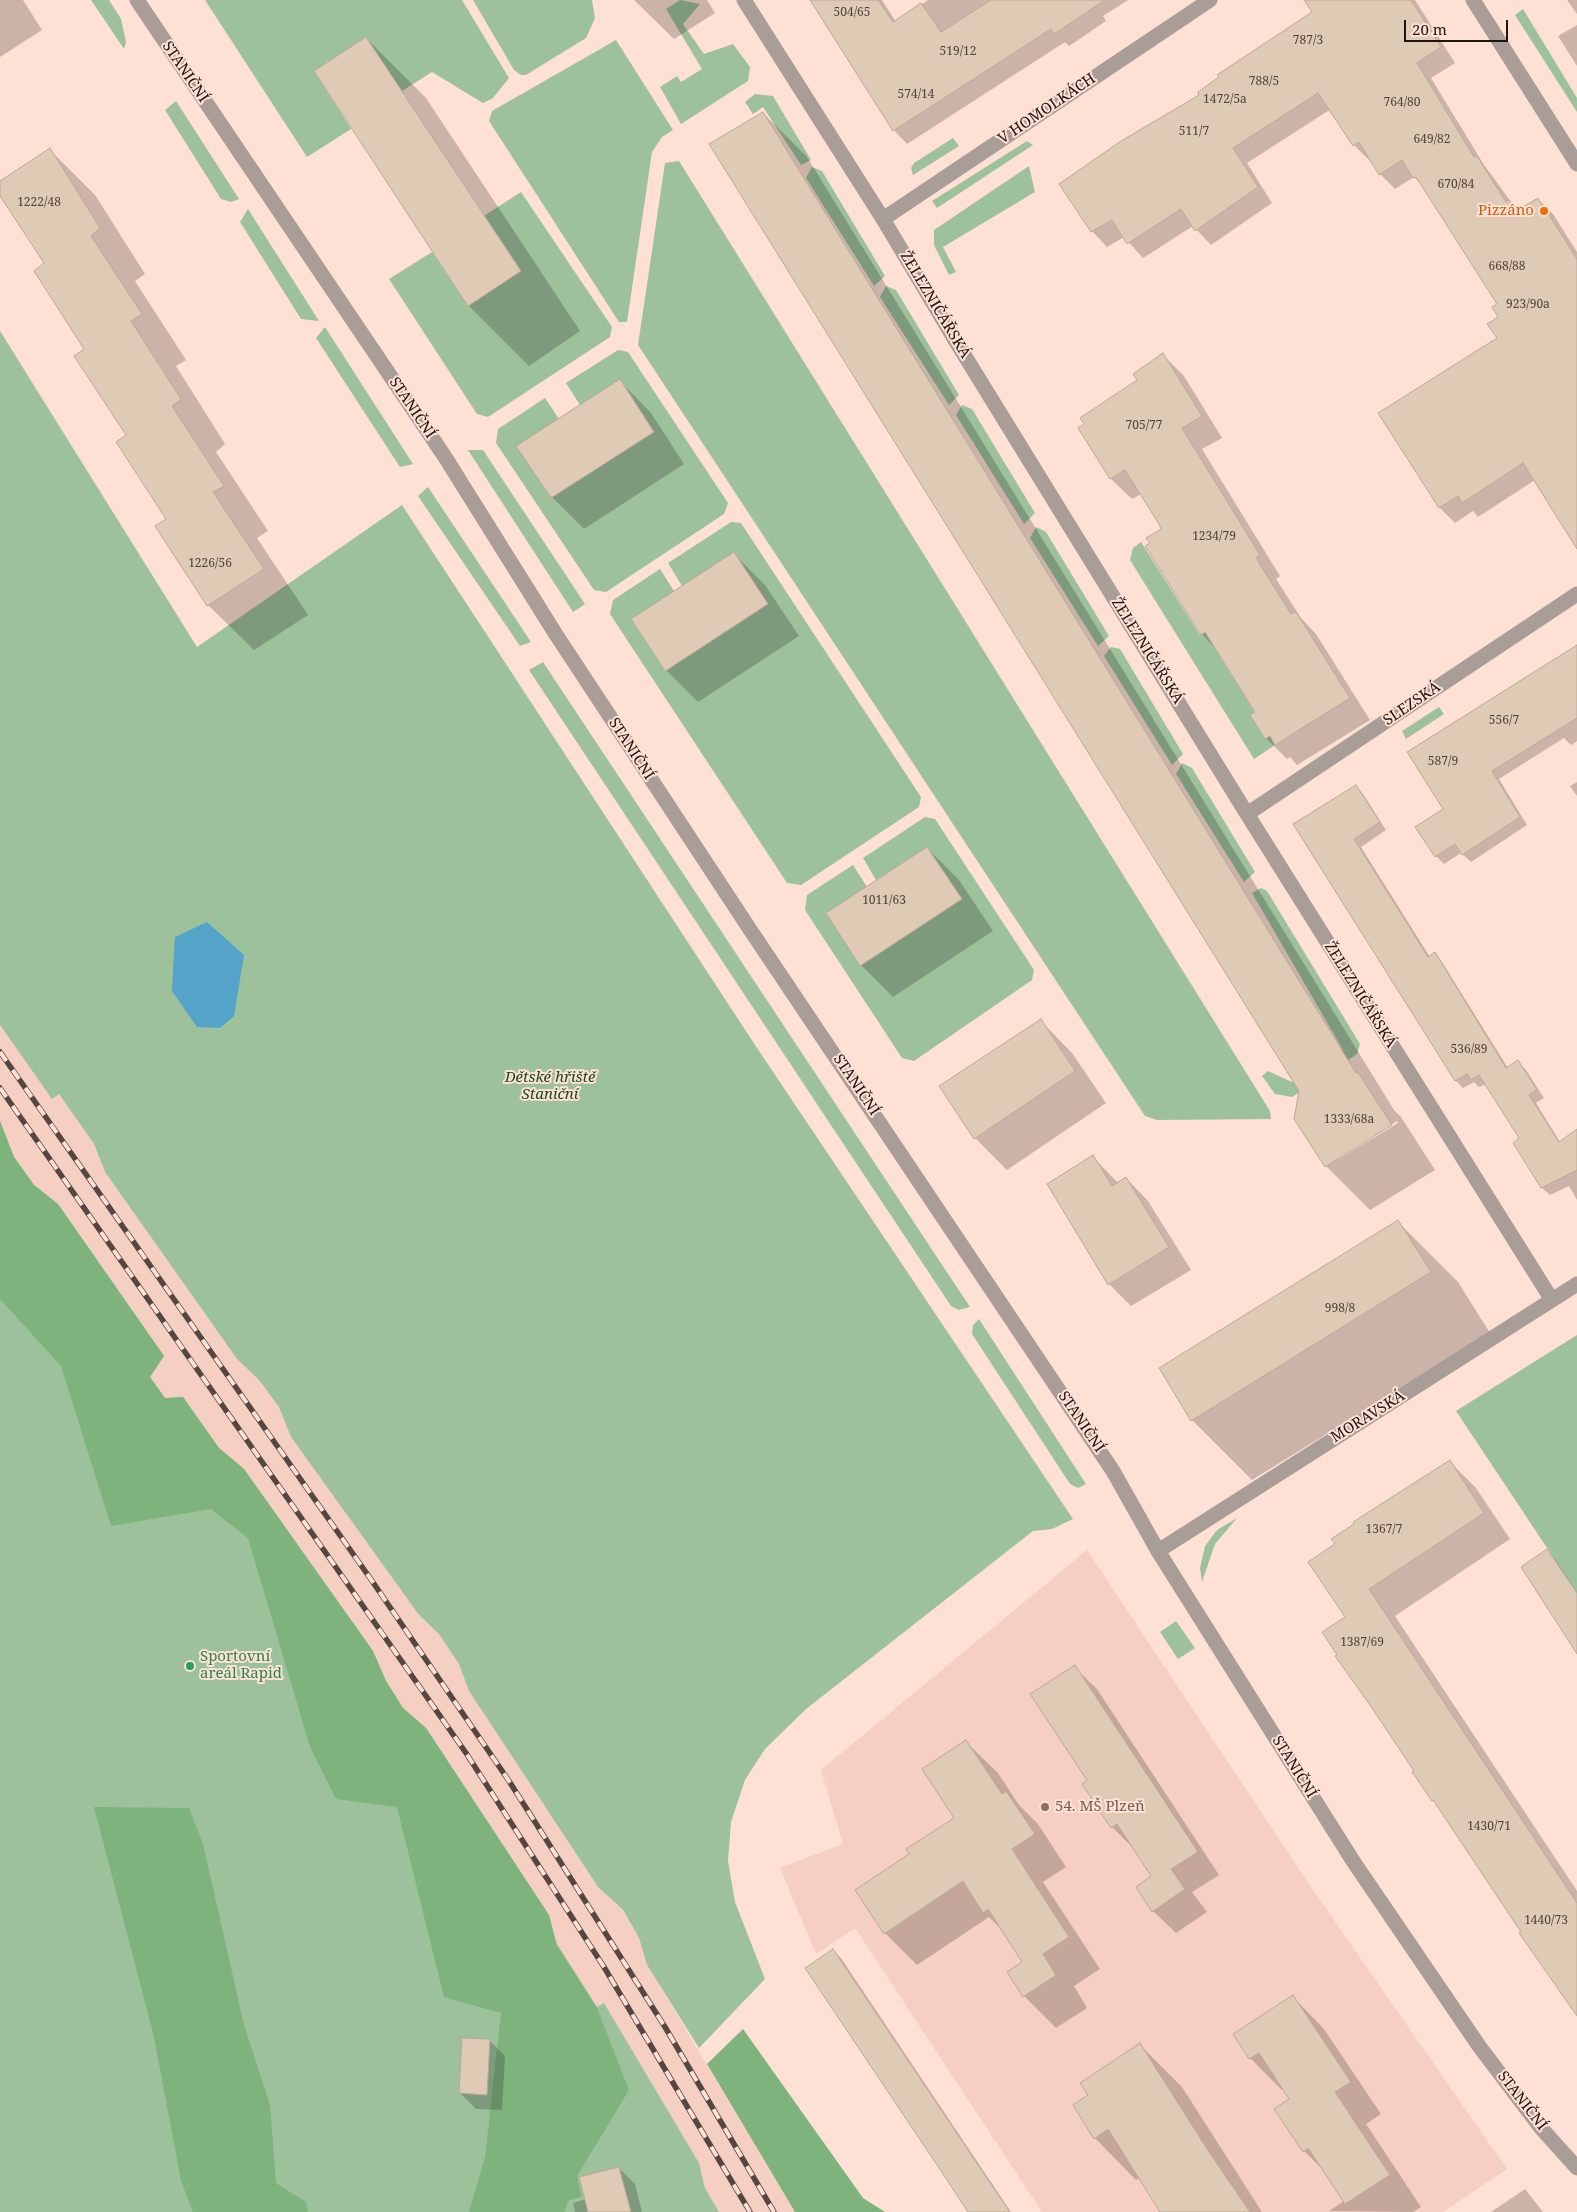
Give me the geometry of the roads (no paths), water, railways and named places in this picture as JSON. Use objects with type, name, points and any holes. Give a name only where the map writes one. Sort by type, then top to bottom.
[{"type":"street","name":"STANIČNÍ","points":[[137,0],[445,457],[555,633],[749,928],[1108,1463],[1158,1551],[1352,1861],[1479,2046],[1542,2128],[1577,2168]]},
{"type":"street","name":"ŽELEZNIČÁŘSKÁ","points":[[744,0],[884,219],[984,386],[1247,814],[1552,1300]]},
{"type":"street","name":"V HOMOLKÁCH","points":[[884,219],[1210,0]]},
{"type":"street","points":[[1473,0],[1577,164]]},
{"type":"street","name":"SLEZSKÁ","points":[[1247,814],[1577,594]]},
{"type":"street","name":"MORAVSKÁ","points":[[1158,1551],[1577,1284]]},
{"type":"water","points":[[207,922],[244,955],[234,1016],[220,1028],[197,1027],[172,991],[175,937]]},
{"type":"railway","points":[[0,1052],[370,1578],[509,1781],[665,2027],[774,2212]]},
{"type":"railway","points":[[0,1088],[466,1753],[604,1967],[750,2212]]},
{"type":"place","name":"Pizzáno","points":[[1544,211]]},
{"type":"place","name":"Sportovní areál Rapid","points":[[190,1666]]},
{"type":"place","name":"54. MŠ Plzeň","points":[[1045,1807]]},
{"type":"park label","name":"Dětské hřiště Staniční","points":[[550,1086]]}]
